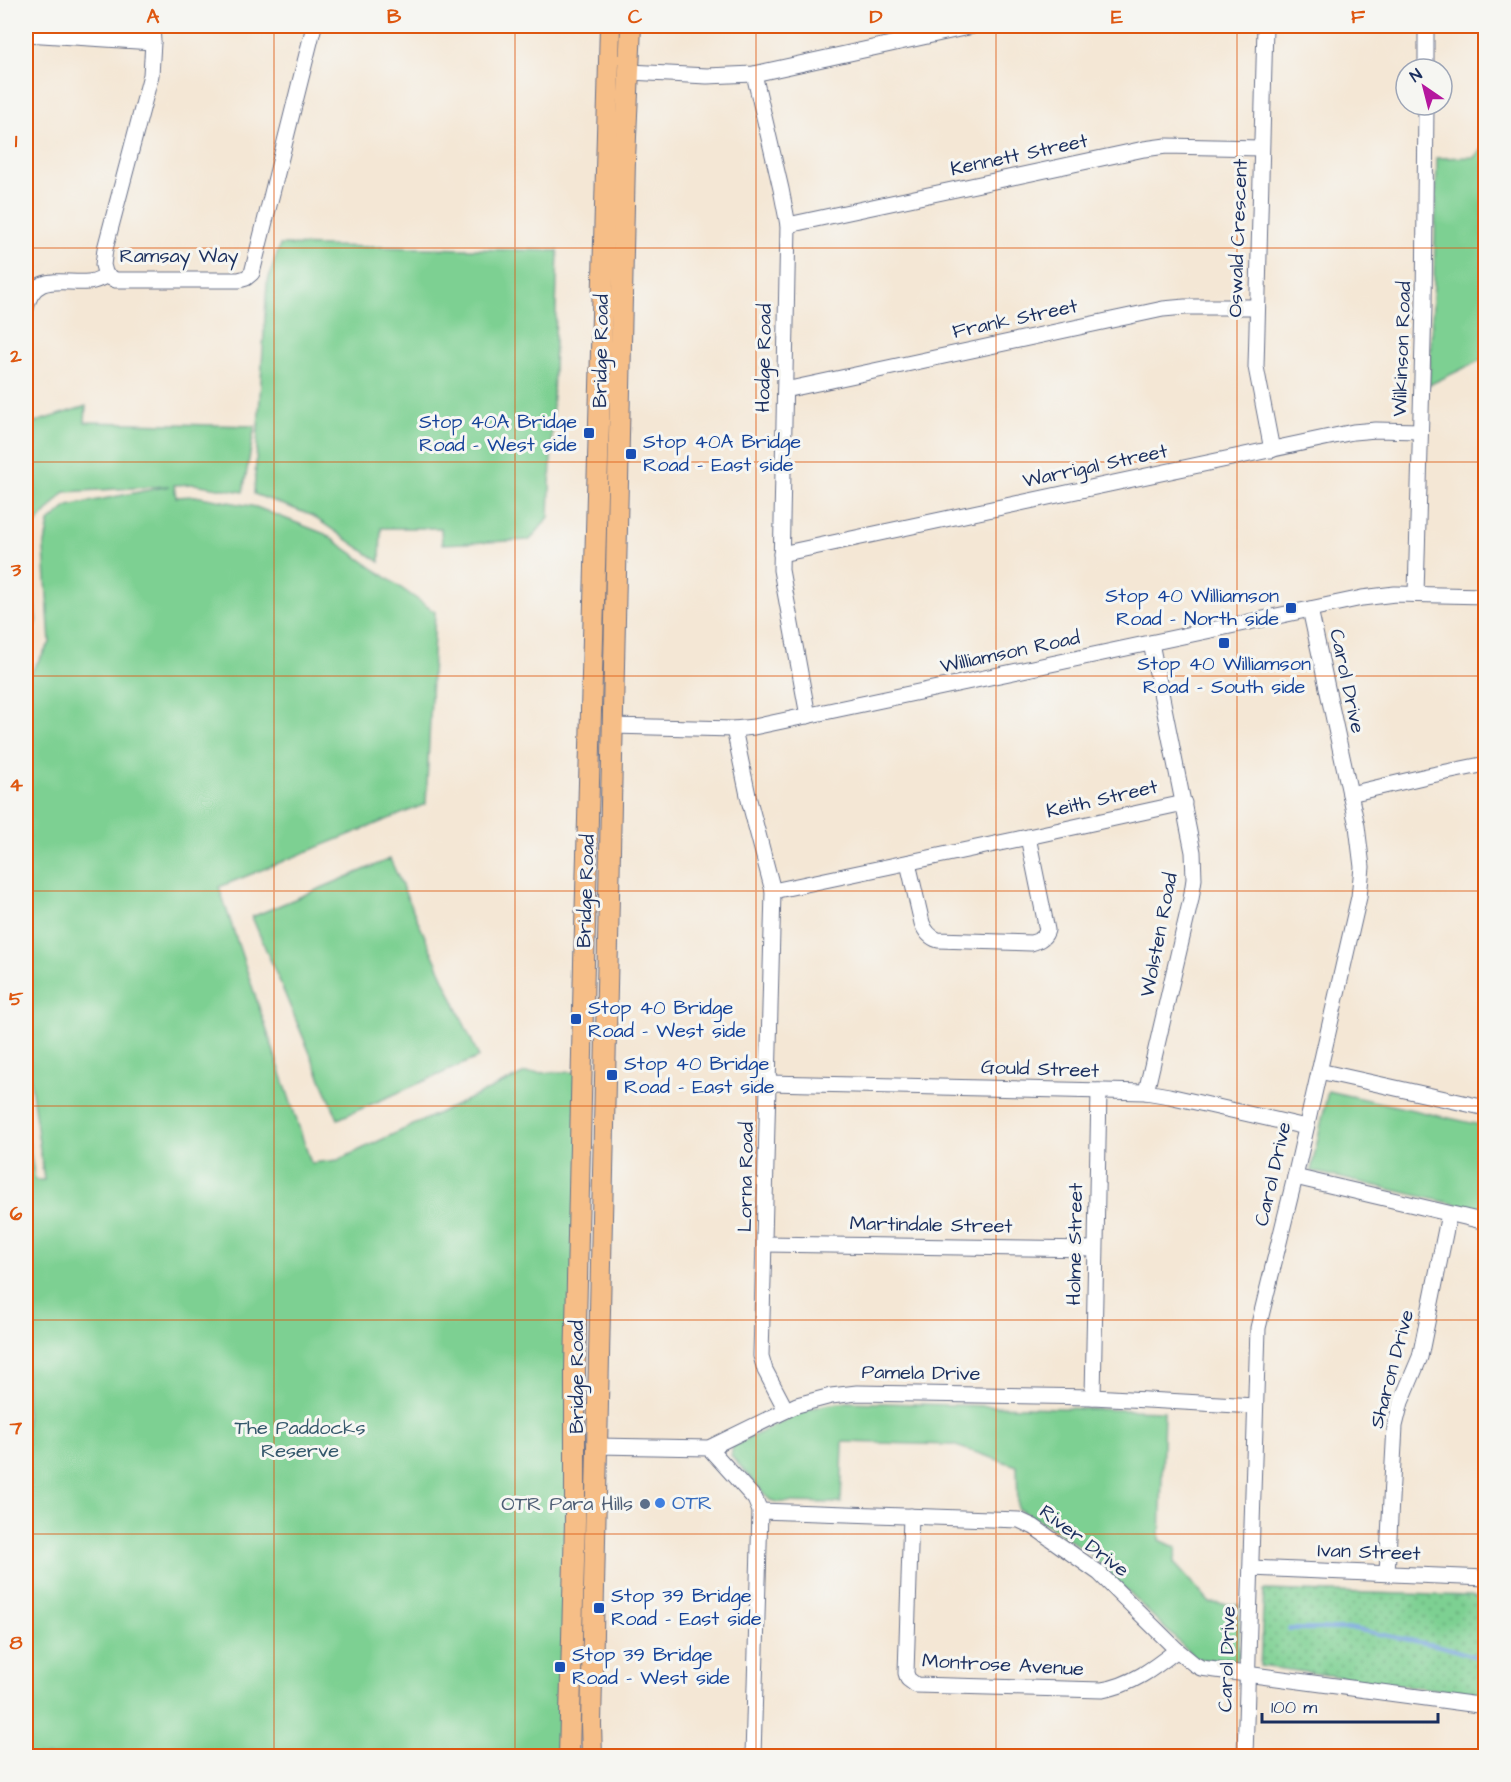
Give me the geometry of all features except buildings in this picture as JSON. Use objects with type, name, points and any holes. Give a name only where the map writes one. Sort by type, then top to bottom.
[{"type":"main road","name":"Bridge Road","points":[[568,1756],[577,1447],[575,1371],[585,915],[610,26]]},
{"type":"main road","name":"Bridge Road","points":[[592,1756],[612,726],[625,159],[631,26]]},
{"type":"main road","points":[[608,72],[630,72]]},
{"type":"main road","points":[[597,525],[617,525]]},
{"type":"main road","points":[[590,725],[612,726]]},
{"type":"main road","points":[[585,915],[608,915]]},
{"type":"main road","points":[[577,1447],[597,1446]]},
{"type":"street","name":"Ramsay Way","points":[[152,26],[151,75],[105,249],[103,265],[106,276],[116,280],[238,280],[252,273],[314,26]]},
{"type":"street","points":[[630,72],[735,76],[753,74],[973,26]]},
{"type":"street","name":"Oswald Crescent","points":[[1265,26],[1256,367],[1272,450]]},
{"type":"street","points":[[1426,26],[1426,57]]},
{"type":"street","points":[[26,34],[153,42]]},
{"type":"street","name":"Hodge Road","points":[[753,74],[788,225],[781,579],[808,716]]},
{"type":"street","name":"Wilkinson Road","points":[[1416,594],[1425,259],[1426,117]]},
{"type":"street","name":"Kennett Street","points":[[788,225],[1144,149],[1166,146],[1261,148]]},
{"type":"street","points":[[26,309],[31,294],[45,282],[91,282],[106,276]]},
{"type":"street","name":"Frank Street","points":[[785,390],[1163,309],[1257,307]]},
{"type":"street","name":"Warrigal Street","points":[[781,554],[1364,431],[1420,431]]},
{"type":"street","name":"Williamson Road","points":[[612,726],[734,729],[776,723],[1370,597],[1416,594],[1485,597]]},
{"type":"street","name":"Carol Drive","points":[[1245,1756],[1258,1328],[1320,1071],[1361,884],[1360,851],[1350,794],[1310,609]]},
{"type":"street","name":"Wolsten Road","points":[[1146,1092],[1193,889],[1193,852],[1151,643]]},
{"type":"street","name":"Lorna Road","points":[[734,729],[749,801],[773,891],[761,1356],[765,1370],[786,1410]]},
{"type":"street","points":[[1350,794],[1485,764]]},
{"type":"street","name":"Keith Street","points":[[773,891],[1184,803]]},
{"type":"street","name":"Keith Street","points":[[908,862],[922,922],[931,937],[938,940],[1031,943],[1044,937],[1047,930],[1028,837]]},
{"type":"street","points":[[1320,1071],[1485,1108]]},
{"type":"street","name":"Gould Street","points":[[769,1083],[1146,1092],[1306,1127]]},
{"type":"street","name":"Holme Street","points":[[1093,1397],[1099,1092]]},
{"type":"street","points":[[1295,1177],[1485,1222]]},
{"type":"street","name":"Sharon Drive","points":[[1387,1573],[1395,1426],[1401,1402],[1420,1357],[1449,1214]]},
{"type":"street","name":"Martindale Street","points":[[765,1244],[1095,1249]]},
{"type":"street","name":"Pamela Drive","points":[[597,1446],[709,1448],[786,1410],[831,1396],[858,1393],[1093,1397],[1255,1406]]},
{"type":"street","points":[[709,1448],[755,1499],[760,1512],[753,1756]]},
{"type":"street","name":"River Drive","points":[[760,1512],[911,1515],[1009,1519],[1026,1522],[1099,1573],[1177,1650],[1201,1668],[1485,1706]]},
{"type":"street","name":"Montrose Avenue","points":[[911,1515],[906,1673],[908,1679],[916,1685],[1102,1690],[1127,1684],[1150,1671],[1177,1650]]},
{"type":"street","name":"Ivan Street","points":[[1251,1569],[1485,1578]]},
{"type":"green space","points":[[1485,147],[1485,358],[1429,385],[1437,158],[1474,157]]},
{"type":"green space","points":[[280,245],[558,251],[549,517],[530,540],[442,544],[441,528],[381,528],[380,562],[311,515],[254,494],[267,284]]},
{"type":"green space","name":"The Paddocks Reserve","points":[[86,406],[85,422],[255,426],[243,492],[194,484],[174,485],[176,497],[195,496],[256,507],[325,534],[435,612],[426,804],[219,887],[311,1163],[338,1160],[525,1073],[582,1072],[570,1756],[26,1756],[26,1128],[35,1180],[44,1180],[26,1047],[26,680],[50,643],[44,549],[49,522],[68,506],[169,486],[65,492],[33,527],[30,557],[36,621],[26,652],[26,425]]},
{"type":"green space","points":[[390,859],[479,1057],[338,1119],[252,917]]},
{"type":"green space","points":[[1328,1091],[1485,1126],[1485,1211],[1311,1171]]},
{"type":"green space","points":[[848,1402],[1164,1411],[1160,1540],[1177,1548],[1174,1563],[1210,1603],[1239,1605],[1239,1656],[1232,1664],[1195,1658],[1090,1554],[1051,1527],[1018,1509],[1017,1466],[953,1445],[843,1442],[841,1503],[777,1502],[770,1500],[731,1456],[733,1446],[804,1411],[824,1405]]},
{"type":"green space","points":[[1264,1590],[1471,1596],[1485,1601],[1485,1696],[1260,1666]]},
{"type":"waterway","points":[[1289,1629],[1354,1629],[1444,1647],[1486,1660]]},
{"type":"place","name":"Stop 40A Bridge Road - West side","points":[[589,433]]},
{"type":"place","name":"Stop 40A Bridge Road - East side","points":[[631,454]]},
{"type":"place","name":"Stop 40 Williamson Road - North side","points":[[1291,608]]},
{"type":"place","name":"Stop 40 Williamson Road - South side","points":[[1224,643]]},
{"type":"place","name":"Stop 40 Bridge Road - West side","points":[[576,1019]]},
{"type":"place","name":"Stop 40 Bridge Road - East side","points":[[612,1075]]},
{"type":"place","name":"OTR","points":[[660,1503]]},
{"type":"place","name":"OTR Para Hills","points":[[645,1504]]},
{"type":"place","name":"Stop 39 Bridge Road - East side","points":[[599,1608]]},
{"type":"place","name":"Stop 39 Bridge Road - West side","points":[[560,1667]]}]
